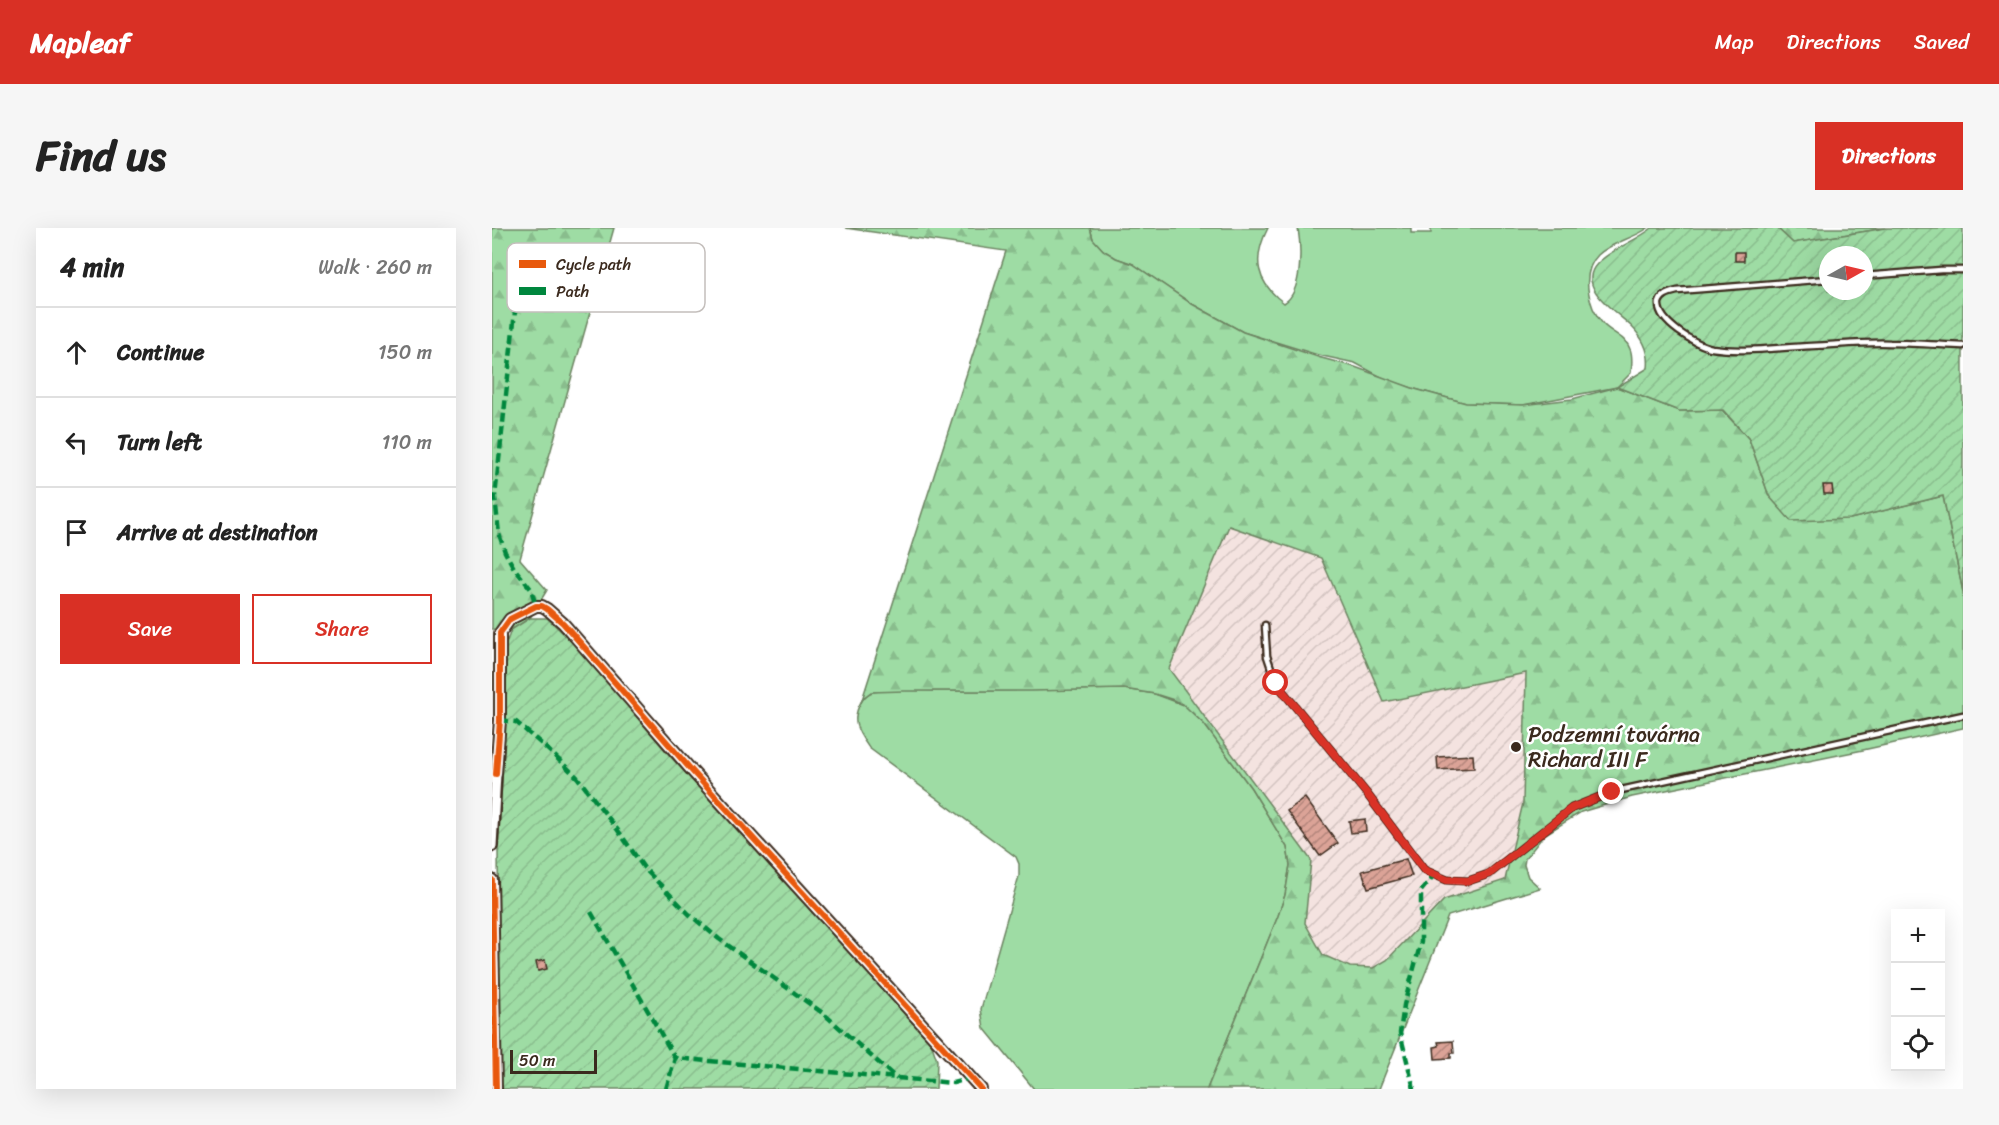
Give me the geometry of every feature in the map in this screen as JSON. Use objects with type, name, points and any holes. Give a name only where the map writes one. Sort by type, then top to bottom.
[{"type":"street","points":[[492,846],[494,774],[500,720],[498,653],[500,633],[510,619],[536,606],[542,606],[563,623],[693,772],[981,1089]]},
{"type":"street","points":[[492,880],[496,1089]]},
{"type":"lane","points":[[1873,275],[1963,270]]},
{"type":"lane","points":[[1819,280],[1677,291],[1660,299],[1659,307],[1663,316],[1682,335],[1697,344],[1712,348],[1742,349],[1888,343],[1963,346]]},
{"type":"lane","points":[[1265,625],[1267,656],[1276,683],[1367,794],[1424,870],[1447,880],[1468,881],[1489,874],[1572,808],[1612,792],[1963,715]]},
{"type":"shaded area","points":[[1229,526],[1321,558],[1384,702],[1526,673],[1523,803],[1505,880],[1444,900],[1387,960],[1373,968],[1350,967],[1323,955],[1305,923],[1311,860],[1169,669]]},
{"type":"green space","points":[[492,228],[614,228],[610,243],[507,243],[507,312],[590,312],[520,559],[547,590],[530,618],[511,630],[492,629]]},
{"type":"green space","points":[[845,228],[1090,228],[1093,239],[1103,250],[1133,264],[1192,304],[1243,332],[1355,367],[1415,389],[1466,403],[1523,405],[1572,399],[1617,387],[1679,411],[1722,410],[1749,439],[1769,496],[1850,519],[1943,496],[1963,592],[1963,728],[1632,797],[1581,812],[1544,835],[1525,859],[1524,865],[1528,877],[1540,888],[1448,916],[1379,1089],[1207,1089],[1278,916],[1285,895],[1290,865],[1287,847],[1251,788],[1204,724],[1184,705],[1174,700],[1124,689],[871,692],[863,698],[861,703],[1006,251]],"holes":[[[1229,526],[1321,558],[1384,702],[1526,673],[1523,803],[1505,880],[1444,900],[1387,960],[1373,968],[1350,967],[1323,955],[1305,923],[1311,860],[1169,669]]]},
{"type":"green space","points":[[1090,228],[1268,228],[1260,250],[1260,269],[1267,287],[1284,303],[1295,289],[1298,279],[1300,246],[1298,228],[1411,228],[1411,233],[1431,233],[1431,228],[1648,228],[1603,251],[1592,262],[1589,271],[1588,290],[1593,309],[1603,324],[1628,345],[1632,358],[1631,373],[1617,387],[1523,405],[1466,403],[1385,379],[1355,363],[1318,355],[1243,332],[1192,304],[1133,264],[1103,250],[1093,239]]},
{"type":"green space","points":[[1652,228],[1777,228],[1793,243],[1886,228],[1963,228],[1963,592],[1943,496],[1850,519],[1791,521],[1769,496],[1749,439],[1723,410],[1679,411],[1617,387],[1648,368],[1648,356],[1635,330],[1601,299],[1591,282],[1592,273],[1597,264]]},
{"type":"green space","points":[[1777,228],[1886,228],[1793,243]]},
{"type":"green space","points":[[530,618],[547,618],[577,646],[670,756],[931,1043],[937,1060],[936,1089],[500,1089],[498,847],[505,729],[503,652],[511,630]]},
{"type":"green space","points":[[1124,689],[1155,694],[1184,705],[1204,724],[1251,788],[1287,847],[1290,865],[1285,895],[1207,1089],[1034,1089],[984,1028],[981,1009],[1019,876],[1019,864],[1016,857],[869,748],[857,726],[856,715],[861,702],[867,695],[876,691]]},
{"type":"building","points":[[1735,252],[1744,252],[1744,261],[1735,261]]},
{"type":"building","points":[[1823,485],[1832,485],[1833,494],[1824,494]]},
{"type":"building","points":[[1473,755],[1474,768],[1438,770],[1437,757]]},
{"type":"building","points":[[1305,798],[1338,843],[1320,856],[1287,811]]},
{"type":"building","points":[[1365,819],[1366,831],[1351,833],[1349,821]]},
{"type":"building","points":[[1406,859],[1412,876],[1368,888],[1362,871]]},
{"type":"building","points":[[545,960],[547,969],[538,971],[536,962]]},
{"type":"building","points":[[1453,1041],[1454,1053],[1451,1053],[1451,1058],[1435,1059],[1434,1047],[1439,1046],[1438,1042]]},
{"type":"marked path","points":[[515,312],[495,497],[499,534],[505,552],[514,568],[531,589],[536,606]]},
{"type":"marked path","points":[[500,720],[516,722],[577,777],[644,868],[689,914],[719,939],[824,1014],[897,1079]]},
{"type":"marked path","points":[[1414,1089],[1400,1033],[1404,1005],[1421,942],[1421,891],[1434,875]]},
{"type":"marked path","points":[[591,912],[675,1058],[953,1083],[970,1078]]},
{"type":"marked path","points":[[666,1089],[675,1058]]},
{"type":"cycle path","points":[[496,774],[500,720],[500,633],[510,619],[536,606],[542,606],[563,623],[693,772],[981,1089]]},
{"type":"cycle path","points":[[492,880],[496,1089]]},
{"type":"place","name":"Podzemní továrna Richard III F","points":[[1516,747]]},
{"type":"route","points":[[1276,683],[1367,794],[1424,870],[1447,880],[1468,881],[1489,874],[1572,808],[1612,792]]}]
